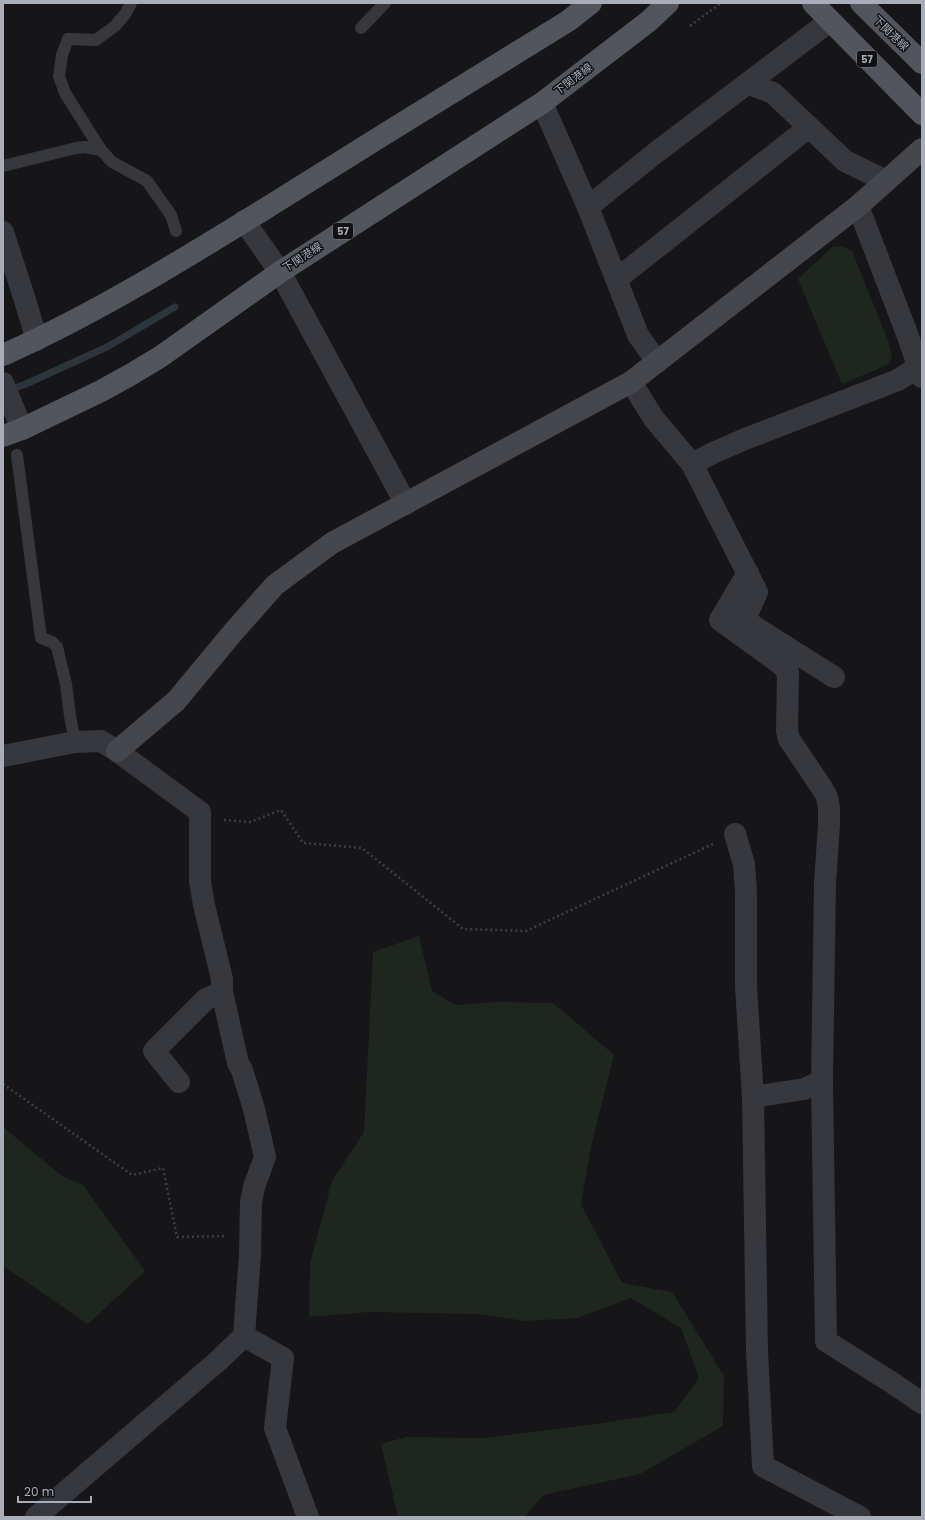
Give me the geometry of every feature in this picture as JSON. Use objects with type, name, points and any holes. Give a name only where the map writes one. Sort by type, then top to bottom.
[{"type":"main road","points":[[3,355],[37,340],[109,302],[179,262],[568,21],[591,3]]},
{"type":"main road","name":"下関港線","points":[[13,433],[101,391],[160,357],[280,272],[542,103],[649,21],[668,3]]},
{"type":"main road","name":"57","points":[[812,3],[922,114]]},
{"type":"main road","name":"下関港線","points":[[861,3],[922,63]]},
{"type":"street","points":[[588,207],[658,151],[830,21]]},
{"type":"street","points":[[748,84],[773,93],[846,161],[886,181]]},
{"type":"street","points":[[542,103],[588,207],[638,335],[658,362]]},
{"type":"street","points":[[617,279],[809,127]]},
{"type":"street","points":[[117,751],[176,701],[235,630],[275,585],[332,543],[631,382],[858,206],[922,149]]},
{"type":"street","points":[[692,464],[745,439],[920,372],[906,330],[858,206]]},
{"type":"street","points":[[244,221],[280,272],[406,504]]},
{"type":"street","points":[[3,232],[37,340]]},
{"type":"street","points":[[631,382],[654,419],[692,464],[748,573],[757,592],[745,619],[755,627],[834,677]]},
{"type":"street","points":[[3,383],[13,407],[13,433]]},
{"type":"street","points":[[748,573],[720,620],[782,665],[788,672],[787,731],[789,739],[822,788],[827,797],[829,808],[825,883],[822,1081],[826,1341],[922,1403]]},
{"type":"street","points":[[3,756],[75,742],[101,741],[200,812],[200,881],[204,905],[222,979],[222,992],[238,1063],[242,1070],[254,1109],[265,1158],[254,1188],[251,1202],[244,1336],[218,1361],[36,1517]]},
{"type":"street","points":[[735,834],[744,864],[746,894],[746,987],[753,1096],[757,1351],[763,1466],[860,1517]]},
{"type":"street","points":[[179,1082],[154,1052],[206,999],[222,992]]},
{"type":"street","points":[[753,1096],[804,1089],[822,1081]]},
{"type":"street","points":[[244,1336],[283,1358],[275,1428],[308,1517]]},
{"type":"lane","points":[[132,3],[115,26],[96,40],[68,39],[60,65],[59,76],[65,93],[101,150],[112,162],[147,181],[171,215],[176,231]]},
{"type":"lane","points":[[361,28],[385,3]]},
{"type":"lane","points":[[3,166],[76,148],[84,147],[101,150]]},
{"type":"lane","points":[[17,455],[41,638],[52,642],[57,647],[66,684],[75,742]]},
{"type":"path","points":[[690,26],[721,3]]},
{"type":"path","points":[[200,818],[250,822],[281,810],[303,843],[362,848],[464,929],[487,930],[526,931],[735,834]]},
{"type":"path","points":[[3,1084],[132,1175],[163,1168],[177,1237],[250,1235]]},
{"type":"shaded area","points":[[842,246],[852,251],[889,343],[892,357],[887,365],[842,384],[798,279],[832,247]]},
{"type":"shaded area","points":[[419,936],[432,991],[455,1005],[498,1002],[553,1003],[614,1055],[592,1142],[581,1204],[622,1283],[672,1292],[724,1376],[723,1426],[640,1474],[543,1495],[525,1517],[398,1517],[381,1444],[406,1437],[484,1438],[589,1425],[674,1412],[699,1378],[681,1328],[631,1298],[577,1318],[525,1321],[478,1314],[369,1312],[309,1317],[310,1263],[332,1181],[364,1132],[373,952]]},
{"type":"shaded area","points":[[3,1127],[62,1176],[83,1185],[145,1271],[88,1324],[3,1266]]},
{"type":"waterway","points":[[9,390],[26,384],[107,347],[175,307]]}]
